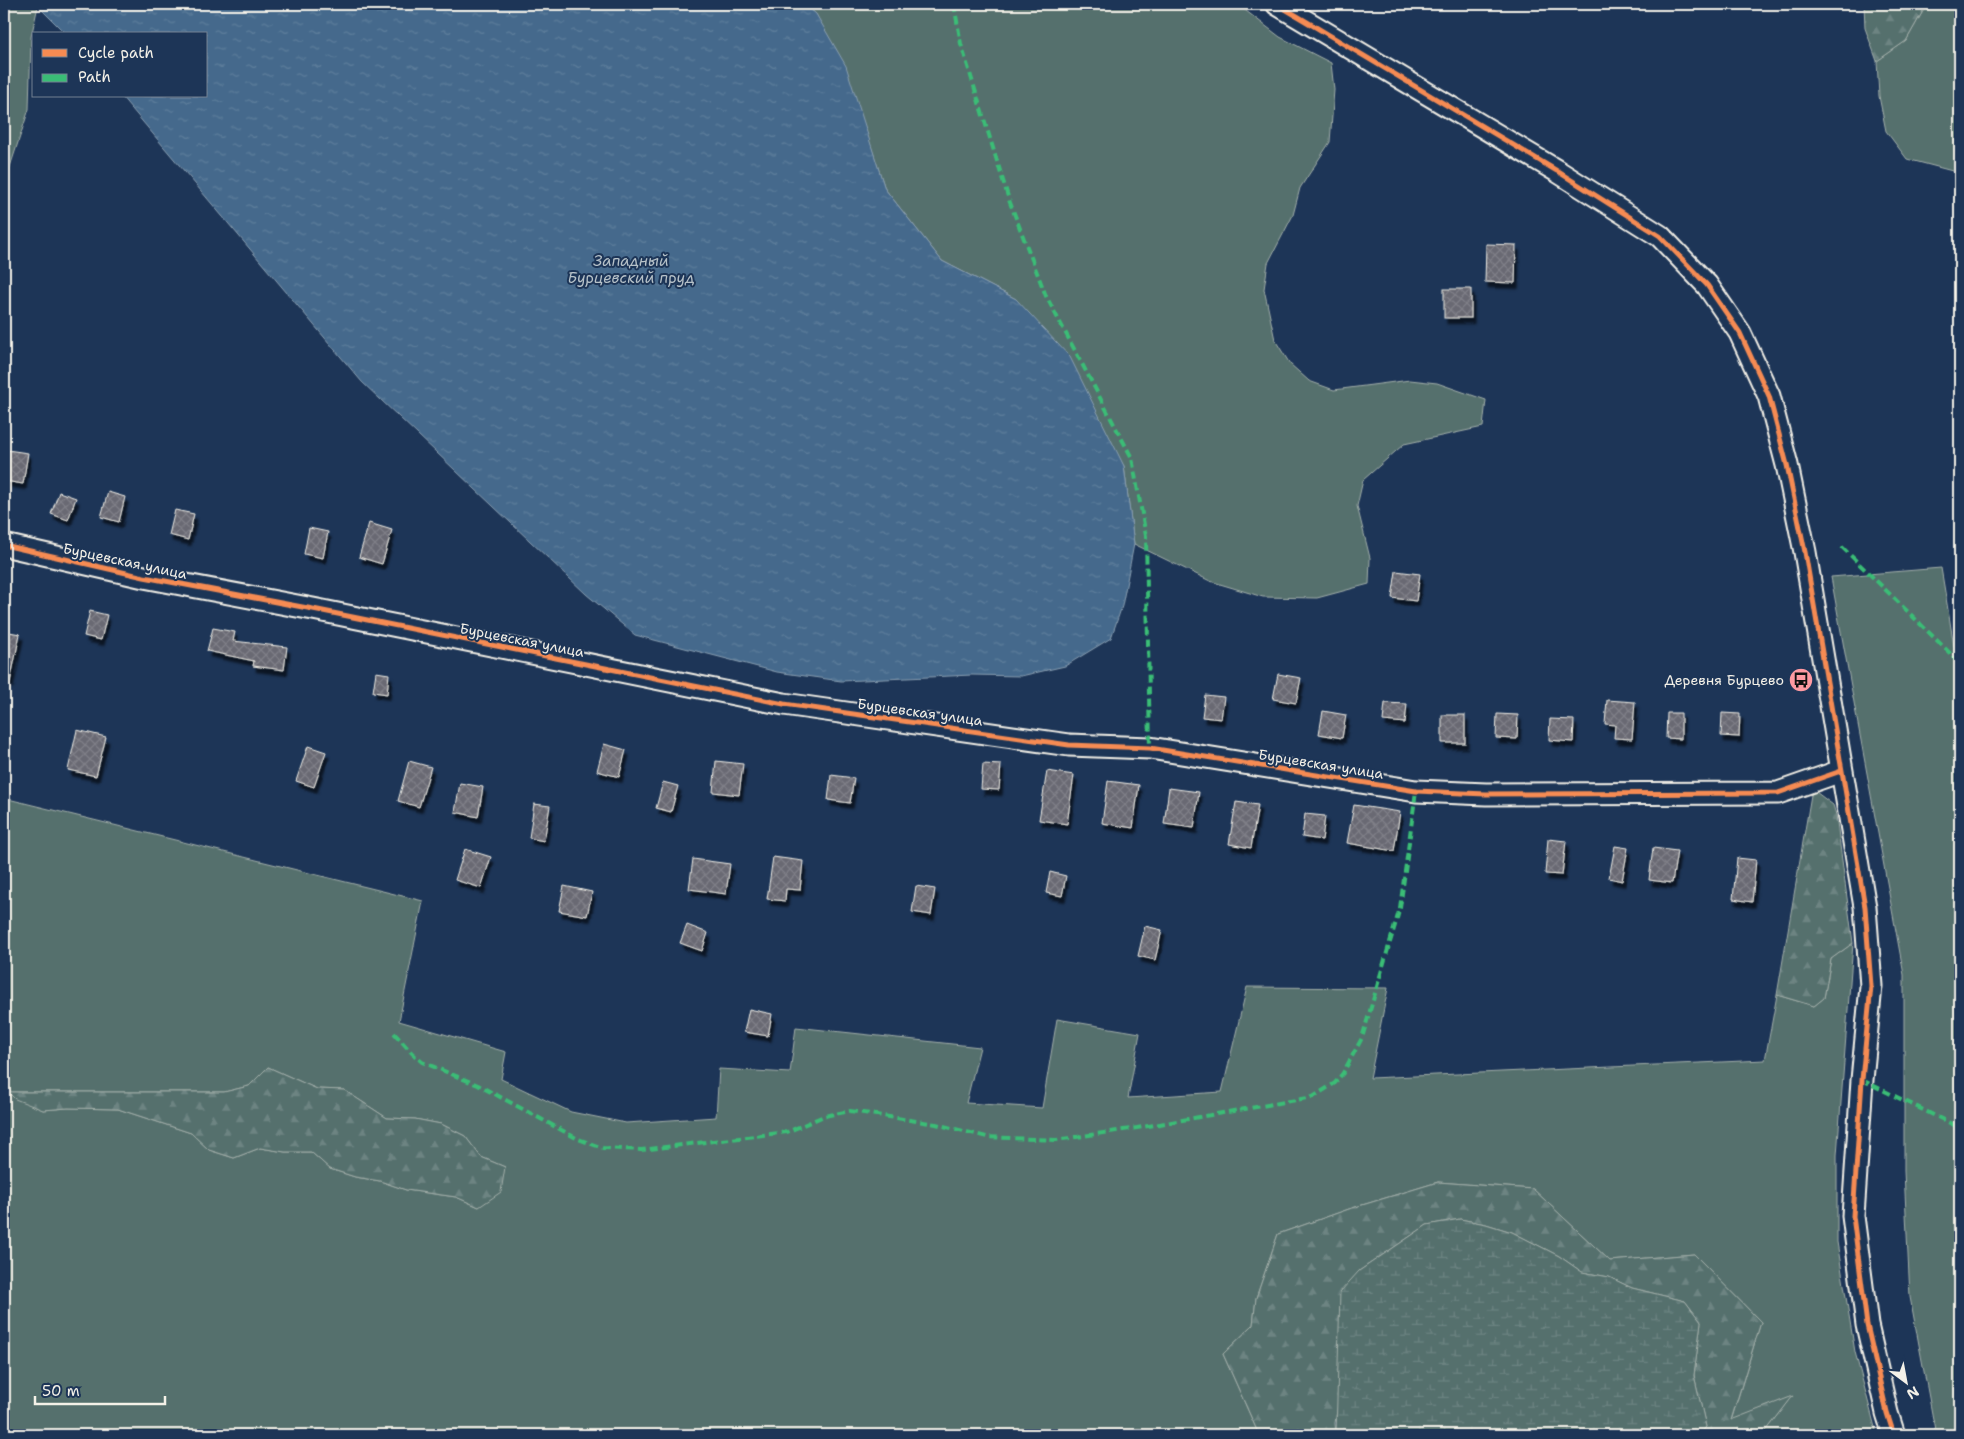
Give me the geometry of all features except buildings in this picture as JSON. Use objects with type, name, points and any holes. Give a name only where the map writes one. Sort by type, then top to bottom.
[{"type":"street","points":[[1277,4],[1557,171],[1660,236],[1707,285],[1740,333],[1769,396],[1787,465],[1805,552],[1864,907],[1871,986],[1862,1080],[1853,1216],[1867,1325],[1887,1413],[1894,1435]]},
{"type":"street","name":"Бурцевская улица","points":[[4,546],[144,578],[314,609],[784,704],[1069,745],[1150,748],[1416,791],[1486,794],[1778,793],[1841,771]]},
{"type":"green space","points":[[4,4],[36,4],[38,6],[31,37],[29,109],[4,185]]},
{"type":"green space","points":[[804,4],[1237,4],[1280,37],[1331,63],[1334,90],[1330,142],[1300,188],[1293,215],[1268,263],[1264,289],[1275,340],[1290,364],[1309,381],[1334,390],[1410,380],[1437,383],[1486,400],[1483,427],[1404,444],[1363,480],[1357,506],[1370,558],[1369,584],[1317,598],[1263,597],[1210,581],[1134,544],[1124,466],[1016,299],[942,261],[885,189],[867,134],[816,14]]},
{"type":"green space","points":[[1864,4],[1927,4],[1906,41],[1877,61],[1865,28]]},
{"type":"green space","points":[[1927,4],[1960,4],[1960,173],[1907,159],[1886,131],[1879,96],[1877,61],[1906,41]]},
{"type":"green space","points":[[1941,568],[1954,646],[1960,647],[1960,1435],[1936,1435],[1910,1297],[1904,1171],[1904,975],[1831,577]]},
{"type":"green space","points":[[1812,789],[1833,805],[1836,815],[1853,943],[1831,959],[1824,998],[1814,1006],[1777,995]]},
{"type":"green space","points":[[4,798],[423,901],[399,1021],[506,1052],[501,1079],[571,1112],[626,1123],[716,1117],[719,1069],[790,1073],[796,1027],[980,1047],[966,1103],[1042,1108],[1057,1019],[1140,1033],[1128,1098],[1222,1092],[1247,987],[1388,988],[1370,1078],[1765,1060],[1777,995],[1814,1006],[1824,998],[1831,959],[1853,943],[1837,1155],[1837,1242],[1855,1352],[1877,1435],[1763,1435],[1792,1397],[1731,1421],[1761,1322],[1694,1254],[1610,1261],[1533,1189],[1438,1182],[1349,1209],[1278,1234],[1256,1298],[1253,1325],[1223,1354],[1259,1435],[4,1435]],"holes":[[[268,1067],[317,1089],[344,1090],[387,1118],[415,1119],[441,1124],[465,1136],[481,1157],[505,1167],[479,1207],[456,1197],[406,1190],[380,1181],[355,1177],[330,1169],[311,1152],[285,1152],[260,1148],[234,1158],[209,1150],[191,1133],[118,1109],[68,1108],[43,1110],[8,1092],[224,1092],[249,1086]]]},
{"type":"green space","points":[[268,1067],[317,1089],[344,1090],[387,1118],[415,1119],[441,1124],[465,1136],[481,1157],[505,1167],[501,1192],[479,1207],[456,1197],[406,1190],[380,1181],[355,1177],[330,1169],[311,1152],[285,1152],[260,1148],[234,1158],[209,1150],[191,1133],[118,1109],[68,1108],[43,1110],[15,1099],[8,1092],[224,1092],[249,1086]]},
{"type":"green space","points":[[1438,1182],[1533,1189],[1610,1261],[1694,1254],[1761,1322],[1731,1420],[1793,1396],[1763,1435],[1699,1435],[1706,1427],[1694,1375],[1701,1322],[1685,1301],[1632,1288],[1609,1277],[1582,1272],[1559,1256],[1512,1232],[1460,1219],[1427,1225],[1359,1271],[1335,1423],[1336,1435],[1259,1435],[1223,1354],[1253,1325],[1256,1298],[1278,1234],[1349,1209]]},
{"type":"green space","points":[[1460,1219],[1512,1232],[1559,1256],[1582,1272],[1609,1277],[1632,1288],[1685,1301],[1701,1322],[1694,1375],[1706,1427],[1699,1435],[1336,1435],[1340,1292],[1359,1271],[1427,1225]]},
{"type":"water","name":"Западный Бурцевский пруд","points":[[36,4],[804,4],[816,14],[846,66],[885,189],[942,261],[1016,299],[1070,357],[1124,466],[1134,544],[1122,606],[1111,638],[1065,666],[1021,676],[972,675],[841,681],[777,672],[635,635],[586,594],[362,382],[123,98],[208,98],[208,32],[64,32]]},
{"type":"marked path","points":[[954,4],[961,44],[1009,200],[1046,296],[1132,458],[1146,536],[1150,748]]},
{"type":"marked path","points":[[1842,547],[1960,663]]},
{"type":"marked path","points":[[394,1033],[422,1062],[478,1085],[578,1139],[603,1148],[641,1150],[787,1132],[824,1116],[850,1111],[936,1124],[987,1137],[1056,1140],[1137,1128],[1313,1097],[1335,1083],[1343,1073],[1362,1038],[1400,908],[1416,791]]},
{"type":"marked path","points":[[1862,1080],[1960,1128]]},
{"type":"cycle path","points":[[1277,4],[1557,171],[1660,236],[1707,285],[1740,333],[1769,396],[1787,465],[1805,552],[1865,907],[1871,986],[1862,1080],[1853,1216],[1867,1325],[1887,1413],[1894,1435]]},
{"type":"cycle path","points":[[4,545],[144,577],[313,609],[784,704],[1069,745],[1150,748],[1416,791],[1486,794],[1778,793],[1841,771]]},
{"type":"place","name":"Деревня Бурцево","points":[[1801,680]]}]
